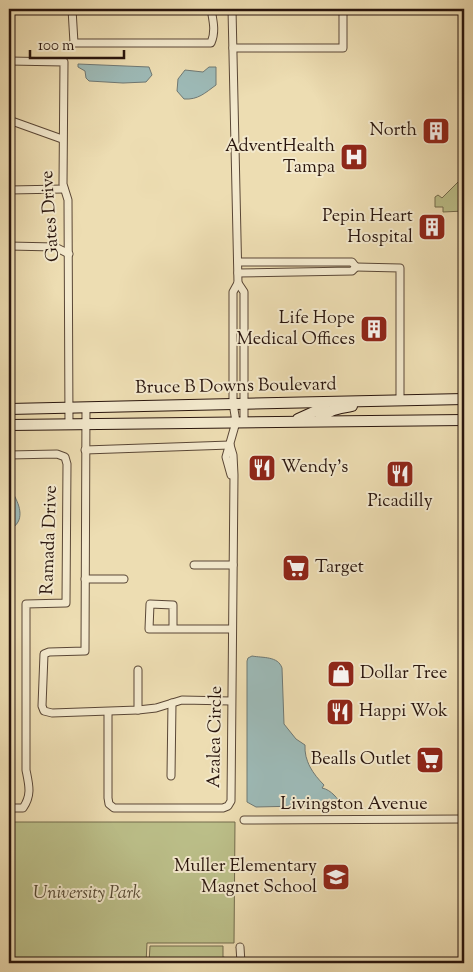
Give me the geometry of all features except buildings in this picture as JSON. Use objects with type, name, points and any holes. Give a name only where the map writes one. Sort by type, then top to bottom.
[{"type":"main road","name":"Bruce B Downs Boulevard","points":[[9,409],[232,403],[464,400]]},
{"type":"main road","points":[[319,420],[325,413],[333,410],[380,401]]},
{"type":"main road","points":[[295,421],[318,410],[326,402]]},
{"type":"main road","name":"Bruce B Downs Boulevard","points":[[9,425],[319,420],[464,420]]},
{"type":"street","points":[[72,9],[74,43],[210,43],[214,36],[211,9]]},
{"type":"street","points":[[232,9],[238,262],[238,283],[233,292],[232,403],[240,422]]},
{"type":"street","points":[[232,48],[343,48],[343,9]]},
{"type":"street","name":"Gates Drive","points":[[9,61],[64,62],[62,139],[64,189],[68,200],[69,424]]},
{"type":"street","points":[[9,120],[62,139]]},
{"type":"street","points":[[9,190],[64,189]]},
{"type":"street","points":[[9,246],[55,247],[69,254]]},
{"type":"street","points":[[238,262],[352,262],[356,266],[400,268],[400,400]]},
{"type":"street","points":[[238,273],[352,272],[356,266]]},
{"type":"street","points":[[238,283],[244,292],[245,403],[240,422]]},
{"type":"street","points":[[86,407],[85,651],[49,652],[44,654],[42,659],[42,706],[44,711],[108,712],[156,708],[182,700],[231,701]]},
{"type":"street","name":"Azalea Circle","points":[[232,480],[226,456],[240,422]]},
{"type":"street","points":[[85,450],[230,445]]},
{"type":"street","name":"Azalea Circle","points":[[108,712],[108,798],[109,804],[114,808],[223,808],[228,806],[231,801],[233,565],[233,455],[230,445]]},
{"type":"street","points":[[214,447],[226,456]]},
{"type":"street","name":"Ramada Drive","points":[[9,455],[57,454],[64,457],[67,464],[67,474],[66,603],[26,604],[26,770],[30,793],[23,808],[9,808]]},
{"type":"street","points":[[194,565],[233,565]]},
{"type":"street","points":[[85,579],[124,579]]},
{"type":"street","points":[[173,629],[173,605],[150,604],[149,629],[173,629],[232,629]]},
{"type":"street","points":[[138,670],[138,710]]},
{"type":"street","points":[[171,776],[172,703]]},
{"type":"street","name":"Livingston Avenue","points":[[244,820],[464,819]]},
{"type":"street","points":[[240,947],[241,963]]},
{"type":"green space","points":[[459,181],[464,181],[464,211],[443,212],[443,207],[435,207],[435,197],[438,195],[442,198]]},
{"type":"green space","name":"University Park","points":[[9,822],[235,822],[234,943],[147,943],[146,963],[9,963]]},
{"type":"green space","points":[[150,946],[223,946],[223,957],[227,958],[227,963],[149,963]]},
{"type":"water","points":[[78,64],[149,67],[152,75],[146,82],[89,81],[86,78],[85,71],[78,67]]},
{"type":"water","points":[[209,67],[216,67],[216,85],[197,97],[184,99],[177,91],[178,79],[185,70],[203,72]]},
{"type":"water","points":[[9,487],[16,499],[20,518],[9,531]]},
{"type":"water","points":[[252,656],[274,659],[280,664],[282,668],[284,724],[296,739],[305,745],[308,762],[313,772],[324,785],[322,788],[331,793],[343,805],[256,807],[247,802],[247,661]]},
{"type":"place","name":"North","points":[[436,131]]},
{"type":"place","name":"AdventHealth Tampa","points":[[354,157]]},
{"type":"place","name":"Pepin Heart Hospital","points":[[432,227]]},
{"type":"place","name":"Life Hope Medical Offices","points":[[374,329]]},
{"type":"place","name":"Wendy's","points":[[262,468]]},
{"type":"place","name":"Picadilly","points":[[400,474]]},
{"type":"place","name":"Target","points":[[296,568]]},
{"type":"place","name":"Dollar Tree","points":[[341,674]]},
{"type":"place","name":"Happi Wok","points":[[340,712]]},
{"type":"place","name":"Bealls Outlet","points":[[430,760]]},
{"type":"place","name":"Muller Elementary Magnet School","points":[[336,877]]}]
